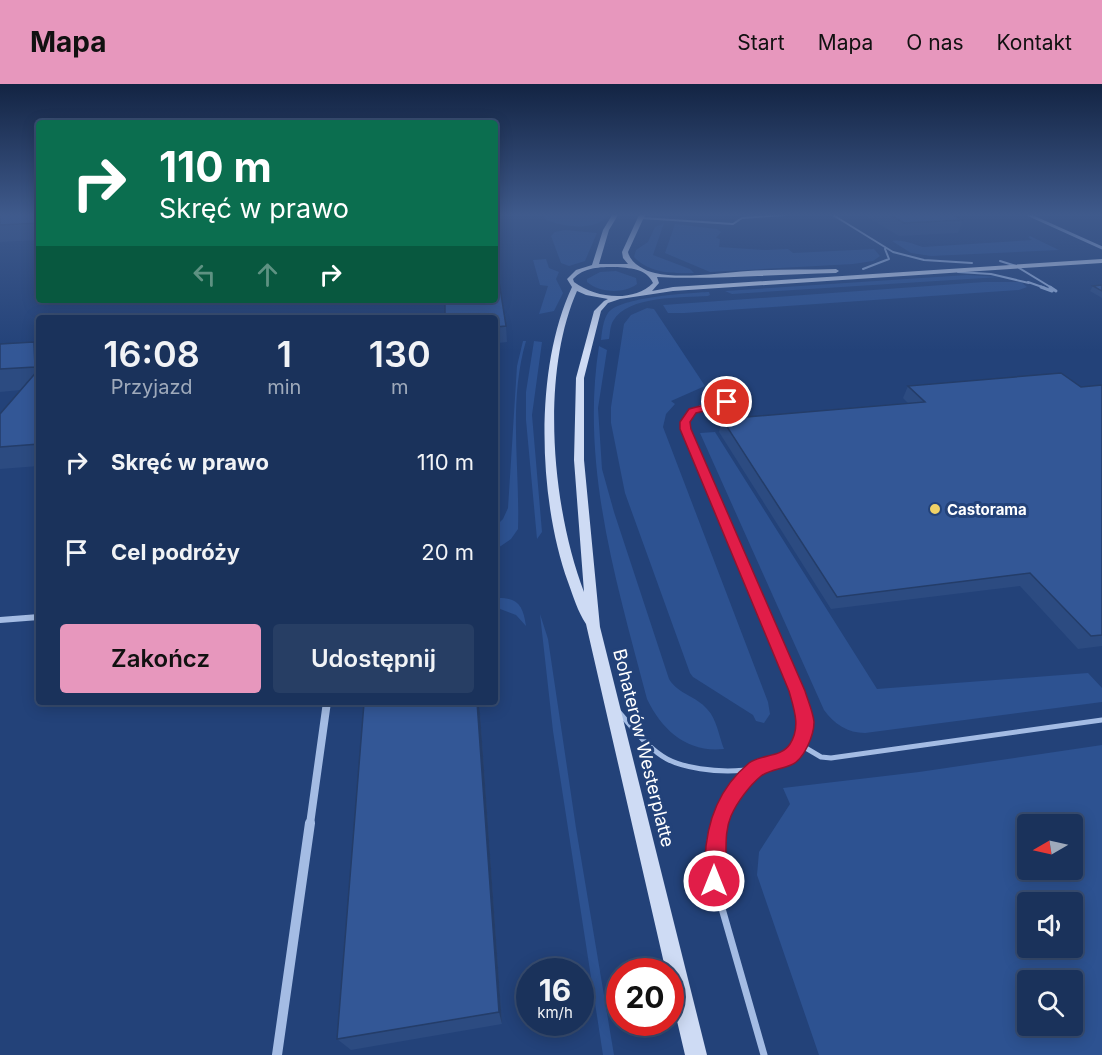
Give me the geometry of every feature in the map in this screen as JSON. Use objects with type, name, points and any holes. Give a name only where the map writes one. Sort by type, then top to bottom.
[{"type":"main road","points":[[597,260],[595,266],[634,267],[651,275],[692,277],[972,263],[1016,266],[1102,261]]},
{"type":"main road","points":[[628,260],[634,267]]},
{"type":"main road","points":[[575,287],[589,294],[620,297],[673,289],[952,272],[1042,260]]},
{"type":"main road","name":"Bohaterów Westerplatte","points":[[593,627],[575,590],[566,562],[551,488],[552,368],[561,322],[575,287],[570,279],[573,274],[595,266]]},
{"type":"main road","points":[[639,295],[653,288],[655,279],[651,275]]},
{"type":"main road","name":"Bohaterów Westerplatte","points":[[620,297],[606,302],[598,311],[580,378],[579,460],[593,627],[696,1055]]},
{"type":"street","points":[[0,620],[36,617]]},
{"type":"street","points":[[277,1055],[327,705]]},
{"type":"lane","points":[[863,269],[886,260]]},
{"type":"lane","points":[[929,260],[972,263]]},
{"type":"lane","points":[[1000,264],[1010,274],[1052,291]]},
{"type":"lane","points":[[1016,266],[1056,291]]},
{"type":"lane","points":[[952,272],[991,274],[1029,282]]},
{"type":"lane","points":[[612,704],[647,744],[674,762],[705,772],[757,768],[788,758],[799,744],[804,732],[803,706],[685,429],[685,422],[692,411],[727,402]]},
{"type":"lane","points":[[799,744],[821,756],[831,758],[1102,720]]},
{"type":"lane","points":[[757,768],[734,793],[722,813],[715,839],[714,862],[719,900],[764,1055]]},
{"type":"shaded area","points":[[533,260],[546,260],[549,268],[559,272],[556,279],[563,293],[554,311],[539,314],[548,286],[540,285]]},
{"type":"shaded area","points":[[560,260],[585,260],[569,266]]},
{"type":"shaded area","points":[[638,260],[667,260],[690,269],[694,273],[670,273]]},
{"type":"shaded area","points":[[682,260],[874,260],[853,264],[710,272]]},
{"type":"shaded area","points":[[616,271],[636,278],[637,284],[619,291],[612,291],[592,286],[587,282],[587,279],[600,272]]},
{"type":"shaded area","points":[[967,275],[1000,277],[732,294],[725,291]]},
{"type":"shaded area","points":[[984,282],[1021,282],[1027,287],[1019,290],[684,313],[668,313],[663,305]]},
{"type":"shaded area","points":[[709,292],[708,296],[670,298],[631,306],[613,321],[609,339],[601,340],[608,313],[626,303],[655,297]]},
{"type":"shaded area","points":[[647,308],[654,309],[705,386],[671,401],[675,404],[666,414],[663,427],[768,702],[770,714],[764,723],[756,721],[753,715],[690,673],[625,493],[611,423],[611,407],[624,324],[631,315]]},
{"type":"shaded area","points":[[523,341],[526,341],[517,388],[516,411],[518,529],[511,539],[498,548],[498,524],[508,508],[517,366]]},
{"type":"shaded area","points":[[534,341],[542,342],[532,415],[542,532],[537,539],[526,420],[526,392]]},
{"type":"shaded area","points":[[599,346],[607,350],[598,408],[602,469],[614,512],[669,679],[677,688],[703,705],[710,713],[724,749],[698,747],[677,737],[660,720],[647,699],[614,568],[598,480],[594,436],[594,391]]},
{"type":"shaded area","points":[[715,432],[877,689],[1088,673],[1102,688],[1102,702],[865,733],[847,729],[832,720],[824,710],[700,433]]},
{"type":"shaded area","points":[[498,598],[509,599],[518,604],[526,626],[516,615],[498,608]]},
{"type":"shaded area","points":[[540,614],[548,639],[606,1007],[606,1036],[611,1036],[614,1055],[603,1055],[594,997],[594,958],[588,958],[553,731]]},
{"type":"shaded area","points":[[1102,745],[1102,1055],[819,1055],[757,875],[759,852],[790,804],[783,788],[919,772]]},
{"type":"building","points":[[498,275],[506,326],[498,327],[498,315],[445,315],[445,303],[498,303]]},
{"type":"building","points":[[1102,285],[1102,291],[1093,286]]},
{"type":"building","points":[[34,342],[35,367],[0,369],[0,344]]},
{"type":"building","points":[[36,372],[36,444],[0,447],[0,414]]},
{"type":"building","name":"Castorama","points":[[1061,373],[1081,387],[1102,385],[1102,635],[1091,636],[1030,573],[837,597],[722,419],[925,402],[908,386]]},
{"type":"building","points":[[364,705],[477,705],[499,1012],[337,1039]]},
{"type":"place","name":"Castorama","points":[[935,509]]},
{"type":"route","points":[[714,881],[715,839],[722,813],[734,793],[757,768],[778,763],[788,758],[796,750],[804,732],[805,721],[803,706],[797,691],[685,429],[686,417],[692,411],[727,402]]}]
